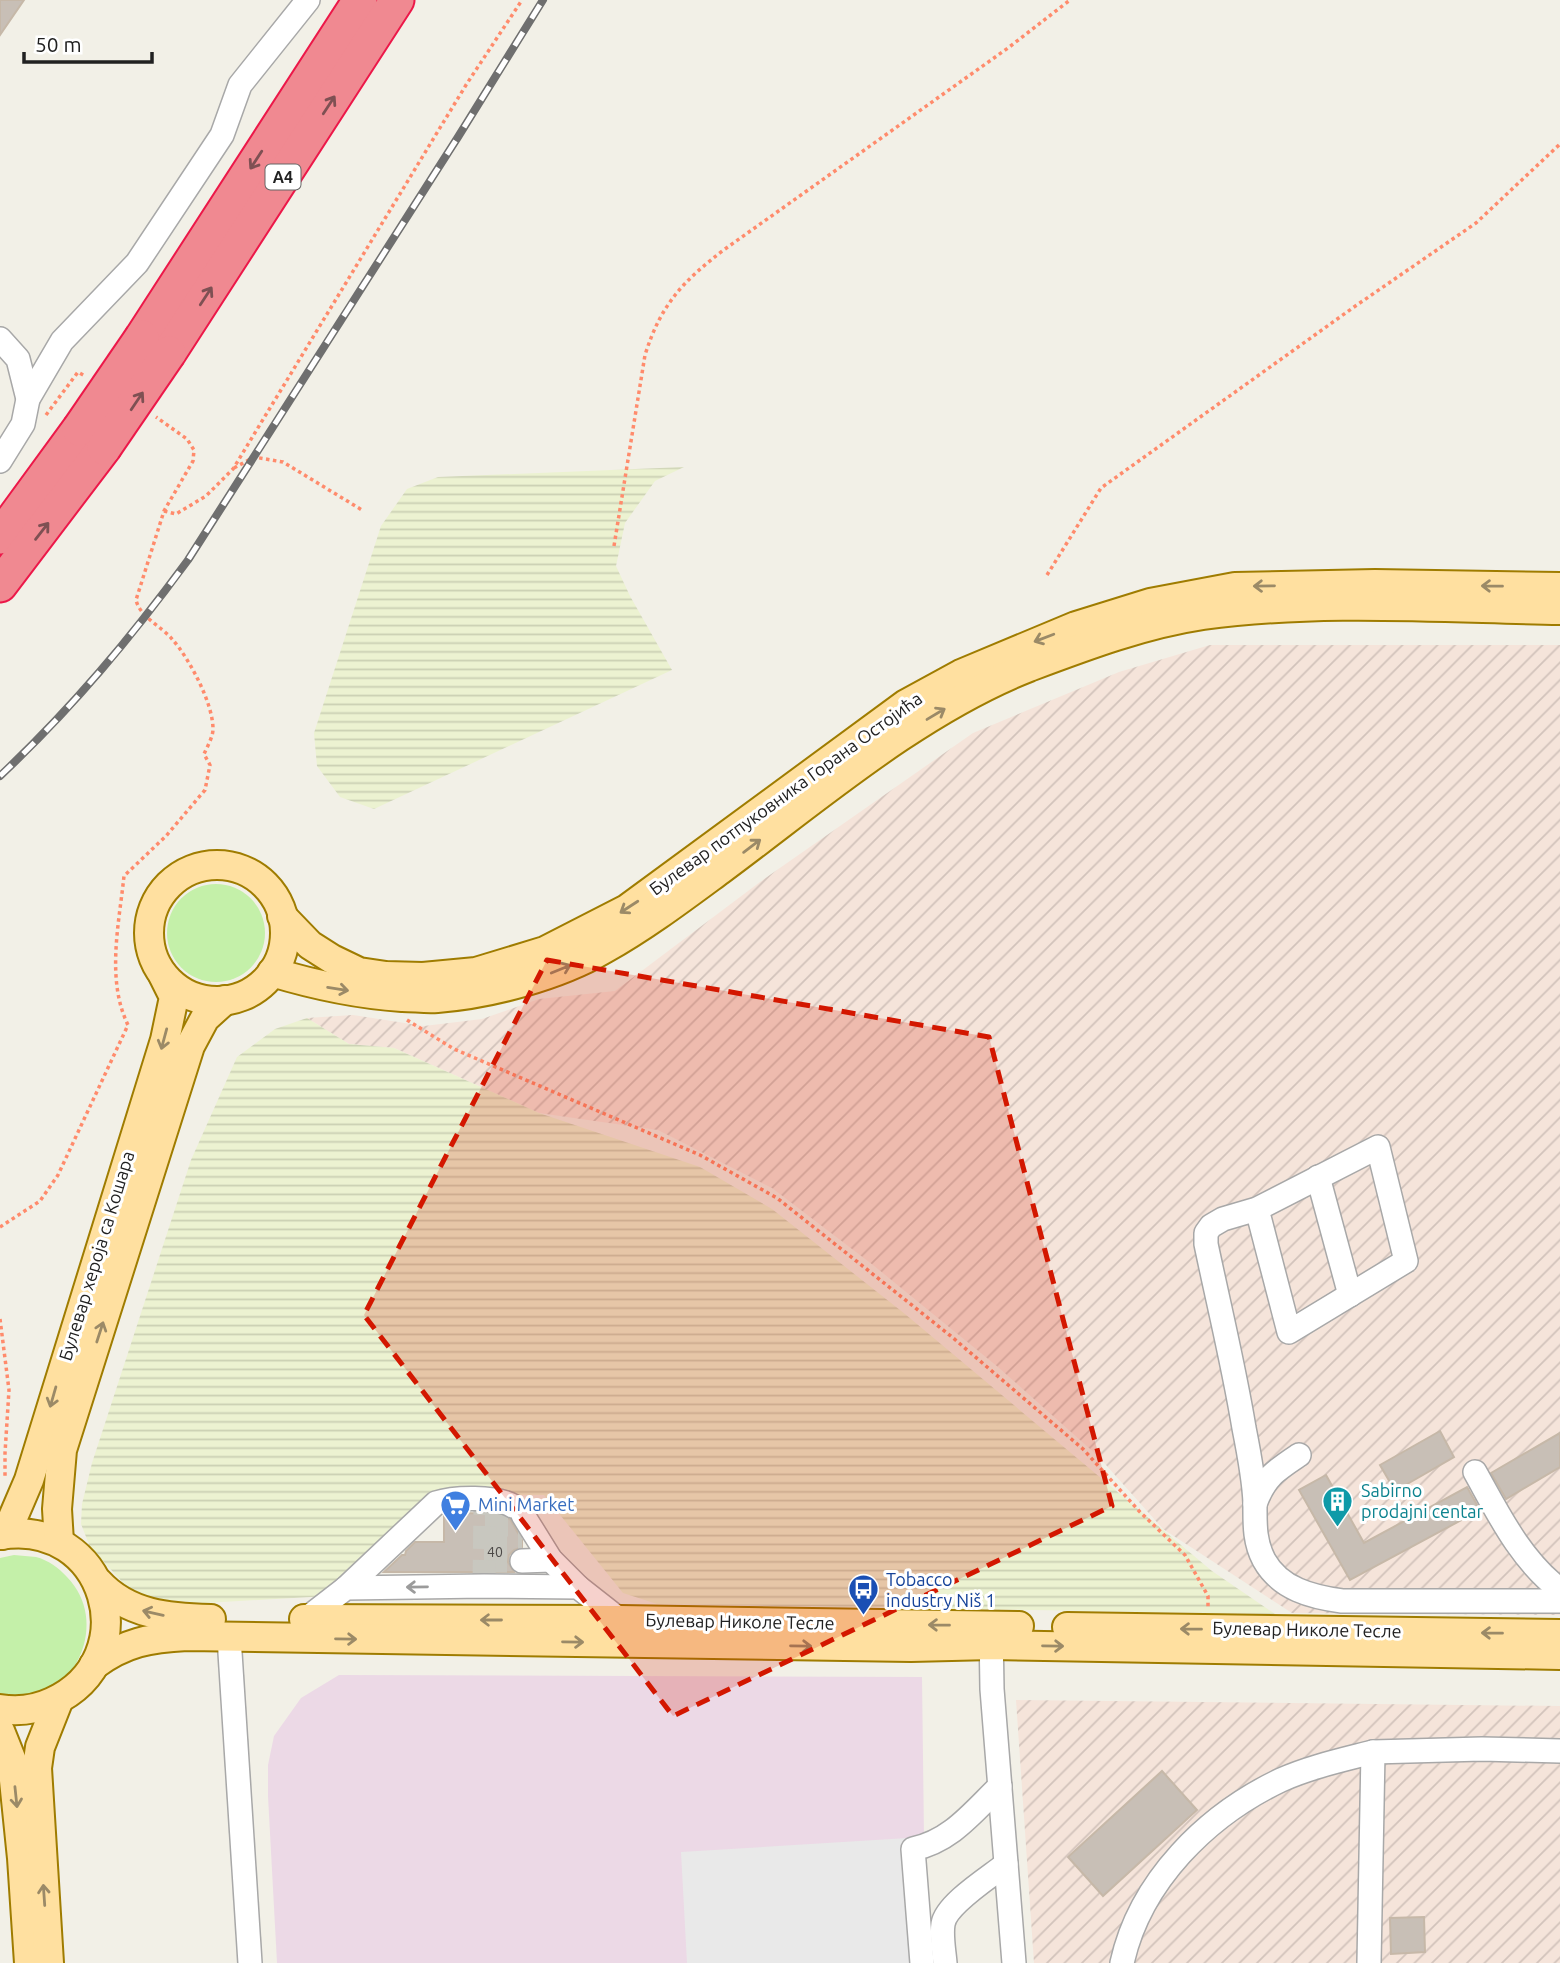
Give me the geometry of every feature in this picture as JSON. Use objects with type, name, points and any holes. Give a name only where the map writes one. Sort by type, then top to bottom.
[{"type":"highway","name":"A4","points":[[156,345],[360,0]]},
{"type":"highway","name":"A4","points":[[0,585],[92,439],[397,0]]},
{"type":"highway","name":"A4","points":[[0,537],[92,439]]},
{"type":"main road","name":"Булевар потпуковника Горана Остојића","points":[[282,916],[310,945],[359,972],[422,977],[476,972],[545,951],[627,909],[906,704],[961,674],[1076,626],[1150,603],[1235,587],[1375,584],[1560,587]]},
{"type":"main road","name":"Булевар потпуковника Горана Остојића","points":[[272,972],[335,989],[435,999],[491,990],[553,972],[601,951],[653,920],[908,731],[939,712],[1025,669],[1117,635],[1202,615],[1314,607],[1560,610]]},
{"type":"main road","points":[[215,865],[245,871],[269,889],[282,916],[283,945],[272,972],[259,986],[243,996],[225,1000],[202,999],[180,990],[163,975],[150,948],[151,918],[163,891],[186,872],[215,865]]},
{"type":"main road","name":"Булевар хероја са Кошара","points":[[1,1535],[11,1522],[29,1480],[165,1040],[174,996],[163,975]]},
{"type":"main road","name":"Булевар хероја са Кошара","points":[[59,1542],[57,1509],[62,1450],[190,1046],[205,1018],[225,1000]]},
{"type":"main road","points":[[0,1709],[23,1711],[59,1699],[69,1692],[94,1665],[104,1642],[106,1626],[104,1603],[98,1583],[78,1557],[59,1542],[35,1534],[1,1535]]},
{"type":"main road","name":"Булевар Николе Тесле","points":[[98,1583],[117,1600],[142,1611],[180,1618],[620,1620],[1560,1655]]},
{"type":"main road","name":"Булевар Николе Тесле","points":[[94,1665],[116,1649],[142,1641],[187,1636],[926,1648],[992,1635],[1208,1629],[1560,1634]]},
{"type":"main road","points":[[49,1963],[37,1768],[40,1747],[59,1699]]},
{"type":"main road","points":[[0,1731],[12,1760],[29,1963]]},
{"type":"street","points":[[0,461],[23,424],[28,399],[62,341],[137,263],[222,135],[240,85],[308,0]]},
{"type":"street","points":[[0,339],[18,359],[28,399]]},
{"type":"street","points":[[1257,1209],[1289,1332],[1406,1261],[1378,1147],[1257,1209],[1223,1219],[1211,1226],[1206,1233],[1206,1244],[1244,1426],[1255,1504],[1257,1542],[1265,1561],[1276,1576],[1298,1591],[1316,1598],[1342,1601],[1560,1601]]},
{"type":"street","points":[[1318,1177],[1350,1295]]},
{"type":"street","points":[[1255,1504],[1262,1484],[1299,1455]]},
{"type":"street","points":[[1475,1472],[1526,1558],[1560,1590]]},
{"type":"street","points":[[306,1619],[346,1588],[431,1505],[442,1501],[504,1501],[528,1535],[578,1587],[620,1620]]},
{"type":"street","points":[[346,1588],[484,1584],[578,1587]]},
{"type":"street","points":[[992,1635],[992,1689],[1014,1963]]},
{"type":"street","points":[[229,1637],[250,1963]]},
{"type":"street","points":[[1122,1963],[1133,1925],[1160,1878],[1194,1840],[1224,1815],[1280,1780],[1373,1752],[1482,1749],[1560,1751]]},
{"type":"street","points":[[1369,1963],[1373,1752]]},
{"type":"street","points":[[922,1963],[913,1849],[931,1845],[948,1836],[1000,1786]]},
{"type":"street","points":[[945,1963],[942,1926],[947,1914],[1006,1864]]},
{"type":"path","points":[[164,511],[176,514],[206,496],[233,468],[466,85],[522,0]]},
{"type":"path","points":[[614,546],[645,355],[653,329],[676,292],[694,273],[715,257],[1008,48],[1070,0]]},
{"type":"path","points":[[1047,575],[1101,488],[1476,223],[1560,144]]},
{"type":"path","points":[[23,424],[40,423],[78,372],[89,379]]},
{"type":"path","points":[[0,1227],[40,1201],[58,1175],[128,1025],[122,1012],[115,959],[124,876],[166,836],[205,790],[209,765],[204,754],[214,731],[210,710],[192,668],[173,639],[138,609],[136,600],[164,511],[193,461],[194,450],[187,439],[146,411]]},
{"type":"path","points":[[233,468],[254,457],[283,462],[362,510]]},
{"type":"path","points":[[402,1017],[454,1049],[700,1156],[777,1198],[942,1329],[1083,1449],[1140,1512],[1185,1555],[1208,1597],[1208,1629]]},
{"type":"path","points":[[0,1319],[9,1390],[5,1478],[29,1480]]},
{"type":"highlighted area","points":[[547,960],[989,1037],[1112,1506],[673,1716],[364,1315]]},
{"type":"shaded area","points":[[1210,645],[1560,645],[1560,1615],[1292,1613],[1163,1529],[1098,1456],[998,1367],[873,1265],[772,1188],[658,1130],[539,1113],[394,1048],[349,1044],[307,1018],[353,1015],[424,1026],[482,1019],[539,999],[615,991],[760,882],[973,733],[1119,672]]},
{"type":"shaded area","points":[[339,1675],[922,1677],[924,1837],[931,1963],[277,1963],[268,1796],[268,1765],[274,1736],[301,1698]]},
{"type":"shaded area","points":[[1016,1700],[1560,1706],[1560,1963],[1034,1963]]},
{"type":"shaded area","points":[[924,1837],[931,1963],[687,1963],[681,1852]]},
{"type":"green space","points":[[684,467],[655,481],[625,523],[616,566],[672,670],[374,809],[340,797],[317,766],[314,733],[381,526],[407,489],[438,477]]},
{"type":"green space","points":[[216,884],[235,888],[251,898],[261,914],[265,933],[261,952],[251,968],[235,978],[216,982],[197,978],[181,968],[171,952],[167,933],[171,914],[181,898],[197,888]]},
{"type":"green space","points":[[307,1018],[349,1044],[394,1048],[539,1113],[700,1167],[772,1209],[905,1314],[1212,1571],[1275,1614],[657,1604],[623,1593],[544,1495],[436,1494],[329,1596],[205,1603],[156,1599],[127,1587],[90,1547],[81,1524],[82,1504],[92,1463],[191,1160],[237,1057],[275,1029]]},
{"type":"green space","points":[[14,1555],[40,1558],[60,1570],[81,1597],[86,1619],[85,1641],[77,1662],[64,1679],[46,1692],[24,1698],[0,1695],[0,1558]]},
{"type":"building","points":[[0,0],[24,0],[0,35]]},
{"type":"building","points":[[1440,1431],[1454,1457],[1395,1491],[1380,1465]]},
{"type":"building","points":[[1560,1433],[1560,1467],[1506,1499],[1491,1473]]},
{"type":"building","points":[[1326,1475],[1364,1543],[1467,1487],[1480,1510],[1350,1580],[1299,1490]]},
{"type":"building","points":[[494,1514],[510,1519],[522,1540],[522,1547],[509,1555],[508,1562],[514,1572],[384,1572],[405,1555],[415,1542],[444,1542],[444,1515]]},
{"type":"building","points":[[1162,1771],[1197,1810],[1103,1896],[1068,1857]]},
{"type":"building","points":[[1424,1917],[1425,1952],[1391,1954],[1390,1918]]},
{"type":"tunnel","points":[[484,1583],[485,1505]]},
{"type":"tunnel","points":[[485,1525],[522,1525]]},
{"type":"tunnel","points":[[484,1543],[522,1543]]},
{"type":"tunnel","points":[[484,1561],[522,1561]]},
{"type":"railway","points":[[0,776],[52,725],[99,672],[188,560],[543,0]]},
{"type":"place","name":"Sabirno prodajni centar","points":[[1338,1528]]},
{"type":"place","name":"Mini Market","points":[[455,1532]]},
{"type":"place","name":"Tobacco industry Niš 1","points":[[863,1617]]}]
